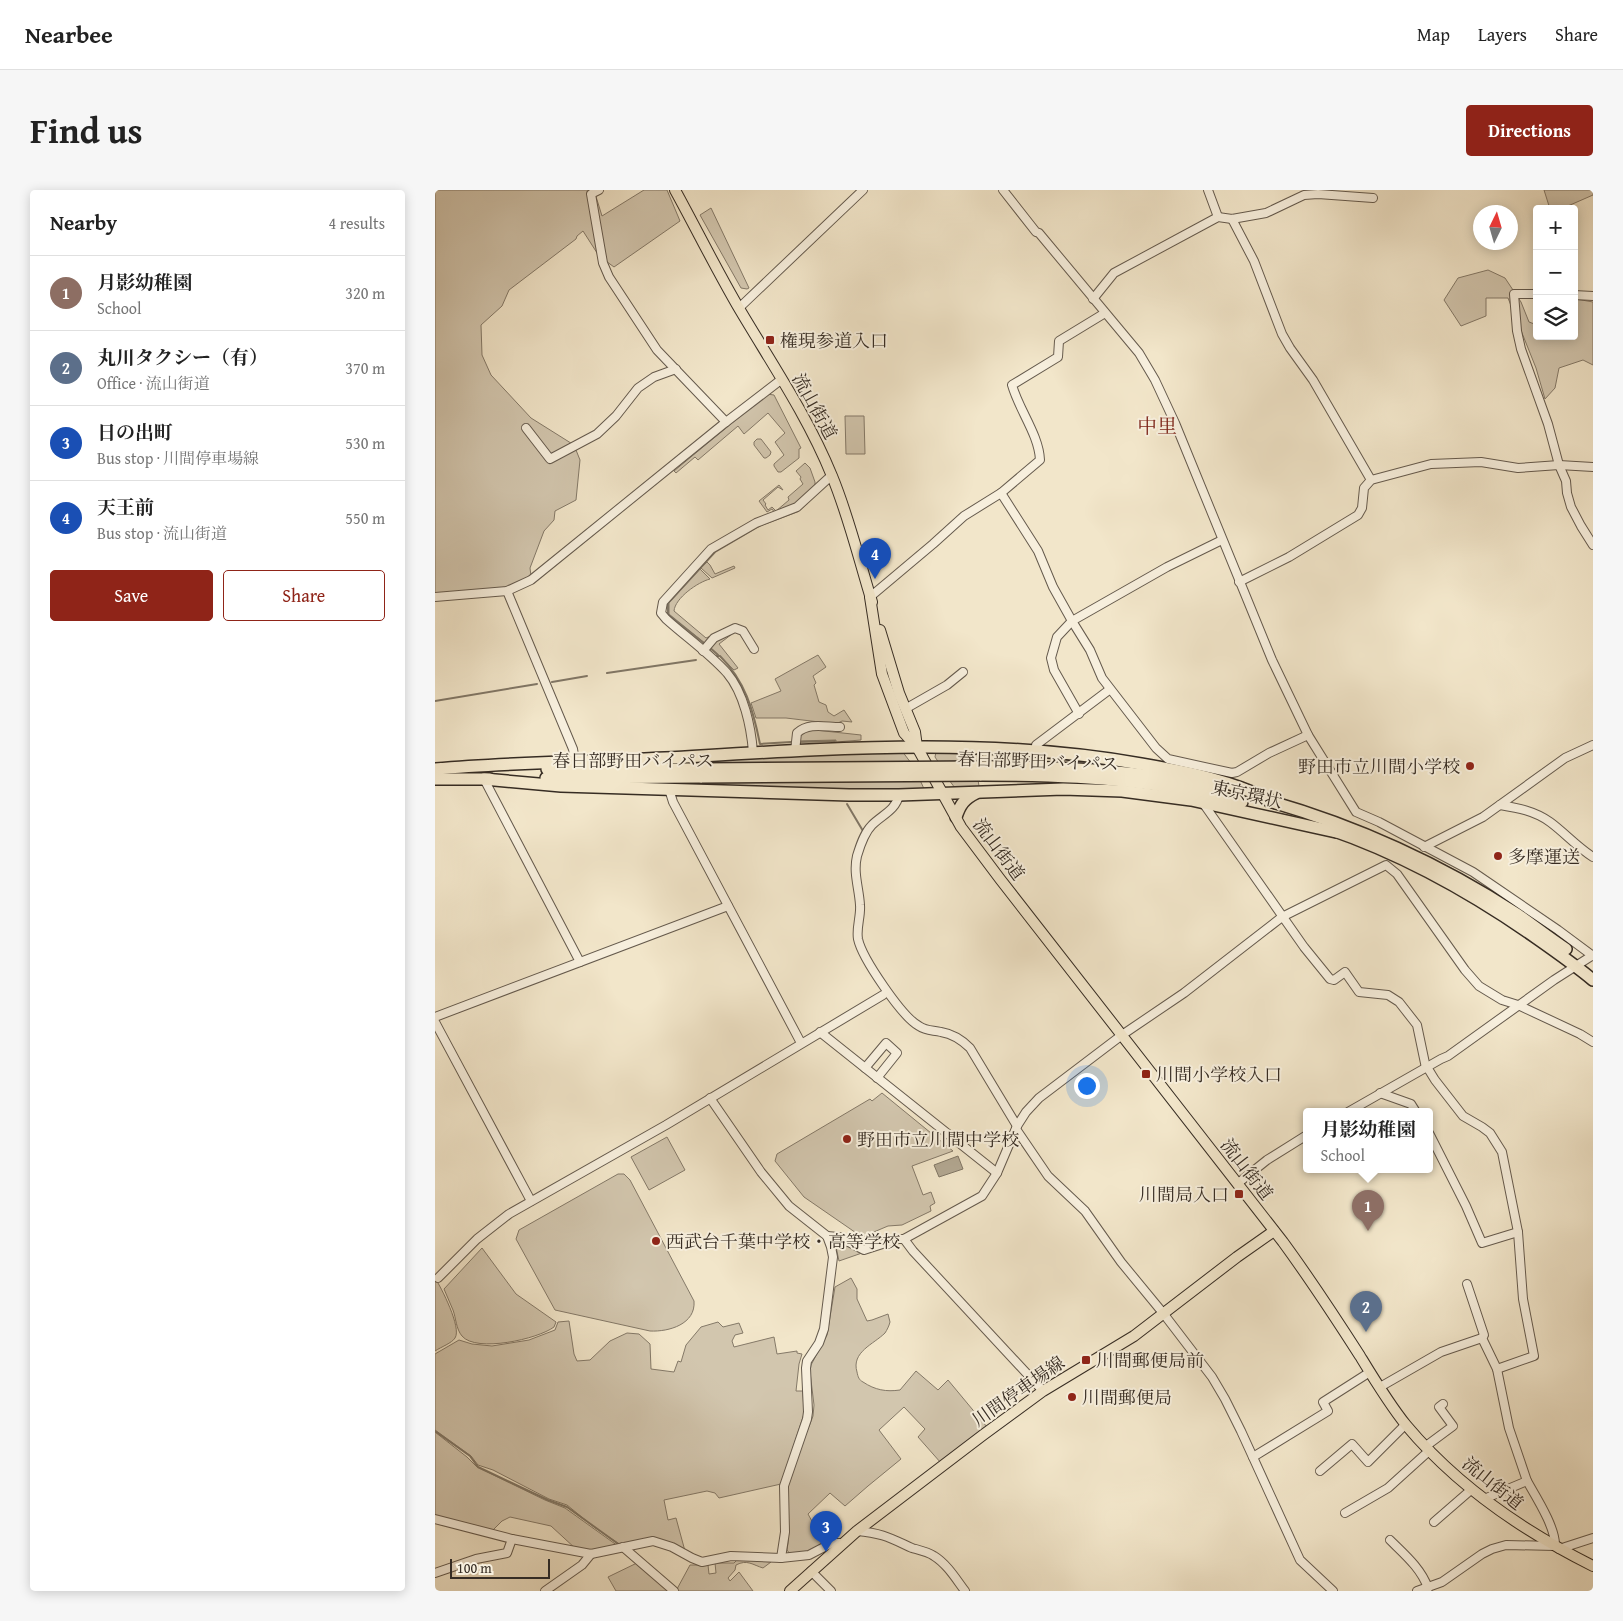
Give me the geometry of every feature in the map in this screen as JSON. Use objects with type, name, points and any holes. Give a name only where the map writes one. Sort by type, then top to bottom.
[{"type":"highway","points":[[435,770],[480,765],[622,760],[753,752],[917,747],[1036,751],[1115,759],[1182,771],[1252,791],[1276,803]]},
{"type":"highway","name":"春日部野田バイパス","points":[[435,770],[702,773],[980,771],[1066,768],[1149,775],[1211,786],[1276,803],[1357,831],[1440,869],[1477,889],[1586,960],[1593,970]]},
{"type":"highway","name":"春日部野田バイパス","points":[[980,771],[1083,778],[1175,788],[1243,803],[1337,832],[1410,864],[1474,897],[1508,918],[1586,960],[1593,980]]},
{"type":"highway","name":"春日部野田バイパス","points":[[435,779],[702,773]]},
{"type":"highway","name":"東京環状","points":[[484,779],[561,786],[805,794],[899,795],[1094,789],[1150,794],[1203,803],[1337,832]]},
{"type":"highway","points":[[956,817],[962,802],[977,792]]},
{"type":"main road","name":"流山街道","points":[[675,190],[739,308],[811,430],[832,475],[850,526],[905,709],[915,732],[917,747]]},
{"type":"main road","name":"流山街道","points":[[870,597],[885,682],[904,733],[917,747],[972,843],[1274,1231],[1316,1288],[1406,1424],[1428,1448],[1484,1499],[1532,1533],[1593,1566]]},
{"type":"main road","name":"川間停車場線","points":[[790,1591],[857,1531],[1043,1391],[1134,1336],[1274,1231]]},
{"type":"street","points":[[599,190],[591,194],[603,262],[609,278],[657,350],[726,422]]},
{"type":"street","points":[[739,308],[863,190]]},
{"type":"street","points":[[1003,190],[1139,354],[1155,380],[1175,423],[1272,660],[1308,735],[1356,812],[1379,822],[1473,872],[1558,930],[1586,960],[1553,980],[1448,1056],[1355,1108]]},
{"type":"street","points":[[1208,190],[1218,217]]},
{"type":"street","points":[[1093,299],[1114,273],[1218,217],[1232,219],[1266,213],[1305,195],[1318,194],[1373,198]]},
{"type":"street","points":[[1232,219],[1253,261],[1282,334],[1313,380],[1371,480]]},
{"type":"street","points":[[1533,294],[1515,294],[1517,330],[1521,349],[1548,424],[1559,465],[1566,481],[1571,507],[1593,545]]},
{"type":"street","points":[[1578,295],[1593,296]]},
{"type":"street","points":[[870,597],[964,516],[1001,493],[1040,460],[1027,419],[1017,402],[1012,385],[1058,357],[1059,341],[1105,313]]},
{"type":"street","points":[[526,428],[550,459],[597,434],[616,416],[638,388],[654,377],[675,370]]},
{"type":"street","points":[[435,597],[507,591],[531,580],[781,378]]},
{"type":"street","points":[[1239,582],[1289,557],[1358,515],[1362,508],[1364,488],[1371,480],[1431,464],[1481,462],[1518,468],[1559,465],[1593,466]]},
{"type":"street","points":[[753,752],[749,719],[728,674],[661,613],[663,602],[711,549],[756,523],[797,507],[832,475]]},
{"type":"street","points":[[1001,493],[1038,551],[1053,587],[1071,621],[1091,650],[1109,690],[1132,716],[1156,748],[1168,759],[1231,773],[1237,772],[1269,753],[1308,735]]},
{"type":"street","points":[[1079,714],[1054,670],[1051,658],[1057,636],[1071,621],[1167,567],[1222,540]]},
{"type":"street","points":[[507,591],[573,749],[575,761]]},
{"type":"street","points":[[703,651],[715,638],[735,628],[743,631],[754,649]]},
{"type":"street","points":[[905,709],[947,685],[963,672]]},
{"type":"street","points":[[1036,751],[1036,745],[1109,690]]},
{"type":"street","points":[[795,751],[797,734],[806,727],[841,727]]},
{"type":"street","points":[[1424,847],[1483,817],[1565,758],[1593,745]]},
{"type":"street","points":[[484,779],[580,962]]},
{"type":"street","points":[[669,789],[673,802],[801,1043]]},
{"type":"street","points":[[899,795],[897,804],[871,825],[866,832],[857,858],[855,876],[860,907],[858,939],[871,968],[913,1022],[928,1030],[955,1036],[971,1048],[1016,1127],[1048,1176],[1085,1211],[1121,1262],[1212,1377],[1225,1399],[1253,1457],[1300,1560],[1333,1591]]},
{"type":"street","points":[[1203,803],[1304,948],[1330,979],[1334,980],[1345,972],[1359,992],[1388,995],[1399,1002],[1417,1025],[1426,1067],[1463,1116],[1490,1133],[1502,1152],[1518,1232],[1523,1299],[1534,1356],[1497,1369]]},
{"type":"street","points":[[1501,805],[1531,812],[1549,822],[1593,858]]},
{"type":"street","points":[[827,1236],[839,1237],[864,1250],[898,1239],[904,1239],[982,1196],[997,1173],[1016,1127],[1039,1098],[1122,1035],[1184,993],[1282,917],[1386,864],[1397,874],[1465,970],[1479,986],[1502,1000],[1518,1005],[1593,1042]]},
{"type":"street","points":[[435,1017],[728,906]]},
{"type":"street","points":[[438,1278],[482,1234],[509,1214],[883,995]]},
{"type":"street","points":[[435,1022],[531,1201]]},
{"type":"street","points":[[820,1032],[997,1173]]},
{"type":"street","points":[[865,1068],[886,1043],[897,1053],[877,1078]]},
{"type":"street","points":[[1380,1093],[1411,1104],[1414,1108]]},
{"type":"street","points":[[710,1098],[761,1172],[789,1206],[827,1236],[833,1257],[824,1329],[819,1343],[807,1361],[807,1419],[784,1486],[785,1532],[781,1558]]},
{"type":"street","points":[[1237,1184],[1267,1160],[1303,1138]]},
{"type":"street","points":[[1433,1140],[1482,1243],[1518,1232]]},
{"type":"street","points":[[904,1239],[1043,1391]]},
{"type":"street","points":[[1467,1284],[1484,1335],[1482,1338],[1497,1369],[1509,1428],[1527,1481],[1551,1529],[1557,1548]]},
{"type":"street","points":[[1380,1387],[1441,1352],[1482,1338]]},
{"type":"street","points":[[1253,1457],[1328,1411],[1323,1402],[1370,1372]]},
{"type":"street","points":[[1345,1513],[1388,1488],[1453,1426],[1439,1407],[1443,1404]]},
{"type":"street","points":[[1320,1471],[1352,1444],[1368,1462],[1406,1424]]},
{"type":"street","points":[[1484,1499],[1527,1481]]},
{"type":"street","points":[[1434,1522],[1472,1489]]},
{"type":"street","points":[[435,1519],[512,1539],[591,1554],[653,1541],[660,1542],[702,1562],[731,1556],[781,1558],[809,1555],[831,1543],[842,1543]]},
{"type":"street","points":[[857,1531],[889,1536],[934,1556],[953,1573],[965,1591]]},
{"type":"street","points":[[1417,1591],[1441,1582],[1492,1548],[1506,1545],[1557,1548],[1593,1538]]},
{"type":"street","points":[[435,1573],[476,1558],[507,1553],[512,1539]]},
{"type":"street","points":[[1390,1540],[1411,1561],[1428,1588]]},
{"type":"street","points":[[623,1547],[674,1591]]},
{"type":"street","points":[[545,1591],[582,1565],[591,1554]]},
{"type":"street","points":[[811,1571],[831,1591]]},
{"type":"shaded area","points":[[435,190],[594,190],[602,216],[644,190],[667,190],[680,221],[614,267],[599,256],[583,231],[576,239],[509,290],[502,306],[481,325],[482,355],[491,375],[531,418],[574,445],[580,460],[576,500],[555,511],[554,520],[544,531],[530,568],[531,576],[525,578],[519,589],[435,595]]},
{"type":"shaded area","points":[[1544,190],[1593,190],[1593,195],[1570,205],[1549,205]]},
{"type":"shaded area","points":[[711,208],[749,288],[747,289],[741,288],[700,215]]},
{"type":"shaded area","points":[[1488,270],[1505,278],[1521,302],[1529,322],[1533,324],[1533,340],[1578,340],[1578,299],[1593,302],[1593,365],[1583,360],[1559,368],[1555,388],[1545,399],[1536,368],[1508,298],[1486,298],[1486,316],[1461,326],[1444,300],[1458,278]]},
{"type":"shaded area","points":[[767,394],[774,395],[801,448],[799,449],[799,458],[781,472],[778,472],[774,464],[784,455],[775,442],[785,433],[768,413],[744,434],[738,426],[698,460],[695,457],[676,473],[674,471]]},
{"type":"shaded area","points":[[845,416],[864,416],[865,454],[846,454]]},
{"type":"shaded area","points":[[757,439],[761,439],[771,452],[766,458],[754,445]]},
{"type":"shaded area","points":[[805,463],[810,468],[815,487],[795,505],[775,513],[772,509],[767,512],[759,501],[779,485],[783,490],[778,487],[763,500],[768,510],[772,507],[776,511],[803,484],[800,479],[801,477],[796,471]]},
{"type":"shaded area","points":[[707,562],[715,574],[734,566],[735,568],[712,578],[701,568]]},
{"type":"shaded area","points":[[700,569],[710,579],[699,583],[688,591],[678,601],[674,611],[706,638],[722,631],[706,644],[669,615],[669,603]]},
{"type":"shaded area","points":[[731,633],[719,644],[738,668],[734,670],[709,646],[714,641]]},
{"type":"shaded area","points":[[818,655],[826,667],[813,676],[819,702],[826,705],[828,712],[834,716],[844,710],[852,722],[842,721],[836,724],[786,718],[756,718],[751,703],[781,691],[775,679]]},
{"type":"shaded area","points":[[806,729],[861,735],[861,740],[836,742],[836,740],[797,741],[798,737]]},
{"type":"shaded area","points":[[902,751],[911,763],[705,764],[703,760]]},
{"type":"shaded area","points":[[936,752],[986,753],[980,757],[977,763],[939,763],[935,757]]},
{"type":"shaded area","points":[[920,780],[925,791],[818,791],[703,785],[705,781]]},
{"type":"shaded area","points":[[949,780],[978,780],[979,786],[982,788],[955,788]]},
{"type":"shaded area","points":[[882,1093],[953,1151],[912,1166],[923,1195],[931,1192],[935,1203],[930,1206],[931,1211],[902,1225],[888,1226],[862,1237],[804,1197],[775,1161],[777,1154],[870,1099],[872,1101]]},
{"type":"shaded area","points":[[667,1137],[685,1170],[649,1190],[631,1157]]},
{"type":"shaded area","points":[[958,1156],[963,1169],[939,1177],[934,1165]]},
{"type":"shaded area","points":[[618,1174],[624,1174],[630,1180],[694,1301],[691,1316],[673,1328],[650,1331],[555,1310],[516,1239],[519,1230]]},
{"type":"shaded area","points":[[838,1240],[862,1253],[839,1261],[835,1242]]},
{"type":"shaded area","points":[[482,1248],[516,1294],[556,1322],[554,1327],[546,1332],[522,1340],[493,1344],[469,1341],[462,1336],[458,1330],[453,1310],[444,1289]]},
{"type":"shaded area","points":[[435,1278],[450,1308],[456,1326],[456,1333],[454,1340],[435,1351]]},
{"type":"shaded area","points":[[851,1278],[857,1289],[857,1299],[867,1321],[888,1314],[890,1322],[885,1333],[865,1349],[857,1359],[858,1377],[867,1385],[876,1389],[890,1391],[900,1390],[916,1371],[938,1390],[948,1380],[987,1427],[941,1463],[918,1437],[925,1429],[904,1407],[879,1430],[901,1459],[845,1506],[830,1493],[808,1514],[825,1545],[805,1554],[790,1554],[787,1550],[789,1535],[788,1482],[813,1416],[811,1365],[827,1335],[835,1287]]},
{"type":"shaded area","points":[[569,1321],[574,1354],[577,1361],[590,1360],[610,1341],[627,1333],[639,1334],[650,1344],[651,1369],[674,1372],[678,1361],[681,1362],[686,1345],[701,1327],[718,1322],[723,1327],[739,1323],[743,1333],[735,1335],[732,1341],[734,1347],[774,1337],[777,1354],[797,1351],[797,1353],[802,1354],[796,1391],[803,1391],[804,1414],[781,1484],[719,1498],[715,1493],[707,1491],[664,1500],[668,1520],[676,1518],[685,1551],[661,1540],[654,1539],[640,1540],[621,1545],[594,1527],[567,1505],[549,1499],[493,1470],[478,1465],[471,1456],[435,1430],[435,1354],[459,1340],[472,1344],[492,1346],[529,1340],[555,1330],[558,1322]]},
{"type":"shaded area","points":[[435,1432],[477,1467],[565,1508],[618,1546],[594,1551],[576,1549],[551,1526],[510,1517],[502,1521],[491,1532],[435,1517]]},
{"type":"shaded area","points":[[738,1559],[771,1562],[763,1568],[750,1563],[740,1563],[736,1565],[735,1570],[728,1578],[730,1581],[739,1572],[753,1591],[679,1591],[677,1589],[690,1565],[708,1565],[709,1574],[716,1573],[715,1563],[734,1563]]},
{"type":"shaded area","points":[[639,1562],[672,1591],[616,1591],[608,1577]]},
{"type":"waterway","points":[[705,644],[668,614],[668,603],[715,552],[761,525],[798,511],[807,503]]},
{"type":"waterway","points":[[709,647],[718,655]]},
{"type":"waterway","points":[[717,656],[720,656],[736,675],[747,696],[760,744],[791,742]]},
{"type":"waterway","points":[[607,673],[696,660]]},
{"type":"waterway","points":[[552,682],[587,676]]},
{"type":"waterway","points":[[435,701],[537,684]]},
{"type":"waterway","points":[[798,742],[835,741]]},
{"type":"waterway","points":[[847,804],[863,833]]},
{"type":"waterway","points":[[435,1431],[470,1456],[478,1467],[567,1507],[621,1546]]},
{"type":"place","name":"権現参道入口","points":[[770,340]]},
{"type":"place","name":"天王前","points":[[875,579]]},
{"type":"place","name":"野田市立川間小学校","points":[[1470,766]]},
{"type":"place","name":"多摩運送","points":[[1498,856]]},
{"type":"place","name":"川間小学校入口","points":[[1146,1074]]},
{"type":"place","name":"野田市立川間中学校","points":[[847,1139]]},
{"type":"place","name":"川間局入口","points":[[1239,1194]]},
{"type":"place","name":"月影幼稚園","points":[[1368,1231]]},
{"type":"place","name":"西武台千葉中学校・高等学校","points":[[656,1241]]},
{"type":"place","name":"丸川タクシー（有）","points":[[1366,1332]]},
{"type":"place","name":"川間郵便局前","points":[[1086,1360]]},
{"type":"place","name":"川間郵便局","points":[[1072,1397]]},
{"type":"place","name":"日の出町","points":[[826,1552]]},
{"type":"district","name":"中里","points":[[1157,425]]}]
